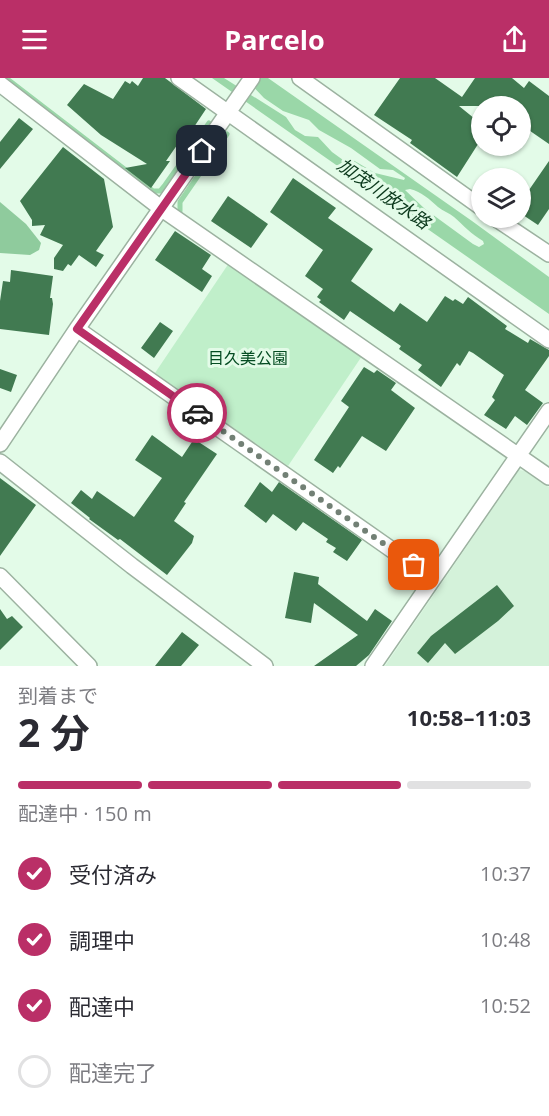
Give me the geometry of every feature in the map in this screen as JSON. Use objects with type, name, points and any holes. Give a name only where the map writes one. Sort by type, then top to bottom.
[{"type":"street","points":[[179,78],[231,109],[549,340]]},
{"type":"street","points":[[0,444],[252,78]]},
{"type":"street","points":[[300,78],[471,200]]},
{"type":"street","points":[[0,84],[162,209],[549,477]]},
{"type":"street","points":[[510,228],[549,254]]},
{"type":"street","points":[[77,329],[432,578]]},
{"type":"street","points":[[373,666],[549,411]]},
{"type":"street","points":[[0,462],[132,566],[265,666]]},
{"type":"street","points":[[0,576],[89,666]]},
{"type":"shaded area","points":[[0,202],[26,224],[41,243],[39,250],[30,255],[0,253]]},
{"type":"shaded area","points":[[519,470],[525,471],[549,487],[549,666],[385,666]]},
{"type":"green space","name":"目久美公園","points":[[229,263],[362,356],[288,466],[155,373]]},
{"type":"water","name":"加茂川放水路","points":[[212,78],[224,78],[286,117],[295,130],[305,136],[318,137],[332,152],[361,173],[363,171],[352,162],[353,160],[375,173],[404,180],[405,178],[393,170],[380,169],[351,148],[319,130],[309,120],[283,111],[264,98],[245,78],[268,78],[471,220],[471,228],[482,228],[549,277],[549,314]],"holes":[[[405,190],[414,190],[454,217],[484,244],[479,247],[473,244],[425,209]]]},
{"type":"building","points":[[143,78],[165,78],[206,109],[194,127],[191,125],[166,161],[170,161],[151,188],[125,168],[147,164],[101,135],[67,105],[84,84],[113,99],[125,81],[130,84],[132,81],[138,86]]},
{"type":"building","points":[[400,78],[435,78],[462,97],[475,78],[512,78],[524,88],[529,81],[549,96],[549,144],[531,132],[531,96],[471,96],[471,106],[459,106],[471,116],[471,155],[457,177],[410,143],[412,140],[374,115]]},
{"type":"building","points":[[19,118],[33,129],[0,169],[0,142]]},
{"type":"building","points":[[63,147],[104,179],[113,227],[96,251],[104,255],[96,267],[79,255],[71,266],[68,264],[63,271],[54,269],[54,258],[63,245],[40,235],[45,225],[32,226],[32,220],[20,201]]},
{"type":"building","points":[[549,161],[549,209],[538,225],[531,220],[531,187]]},
{"type":"building","points":[[293,178],[336,208],[328,218],[373,249],[351,281],[394,312],[400,303],[427,322],[445,296],[463,304],[468,297],[507,326],[505,329],[528,343],[530,339],[549,350],[549,356],[525,390],[543,403],[527,425],[515,416],[506,429],[484,415],[495,400],[492,397],[504,375],[473,353],[469,351],[460,366],[457,363],[441,387],[418,370],[422,365],[399,349],[401,346],[350,311],[344,320],[319,302],[321,300],[317,297],[323,289],[305,276],[323,250],[270,212]]},
{"type":"building","points":[[228,196],[268,224],[251,248],[211,221]]},
{"type":"building","points":[[175,231],[211,255],[202,269],[212,276],[202,292],[155,260]]},
{"type":"building","points":[[11,270],[53,276],[50,298],[53,304],[49,335],[0,329],[3,281],[10,282]]},
{"type":"building","points":[[160,322],[173,331],[154,358],[141,348]]},
{"type":"building","points":[[364,367],[374,373],[377,370],[396,383],[391,390],[415,408],[386,451],[362,436],[340,468],[338,466],[333,473],[314,460],[349,407],[341,401]]},
{"type":"building","points":[[0,369],[17,375],[11,392],[0,388]]},
{"type":"building","points":[[152,435],[182,457],[194,439],[217,454],[184,502],[186,503],[174,521],[194,536],[192,543],[167,575],[120,539],[118,540],[89,519],[71,503],[81,490],[92,499],[97,491],[134,517],[162,478],[135,460]]},
{"type":"building","points":[[0,478],[36,505],[0,556]]},
{"type":"building","points":[[260,482],[272,492],[279,482],[362,540],[347,561],[333,552],[336,548],[326,542],[328,539],[303,522],[296,531],[273,514],[266,523],[244,506]]},
{"type":"building","points":[[294,572],[319,577],[318,584],[367,621],[375,609],[392,621],[369,655],[356,666],[314,666],[358,635],[314,603],[311,623],[285,618]]},
{"type":"building","points":[[497,585],[514,606],[498,621],[455,654],[445,643],[428,663],[417,653],[431,636]]},
{"type":"building","points":[[0,609],[7,619],[12,616],[23,627],[0,650]]},
{"type":"building","points":[[182,632],[199,645],[181,666],[155,666]]},
{"type":"waterway","points":[[6,78],[153,191],[160,191],[165,185],[209,123]]},
{"type":"waterway","points":[[180,211],[180,202],[227,134]]},
{"type":"way so far","points":[[197,413],[414,565]]},
{"type":"route","points":[[197,413],[77,329],[202,151]]}]
